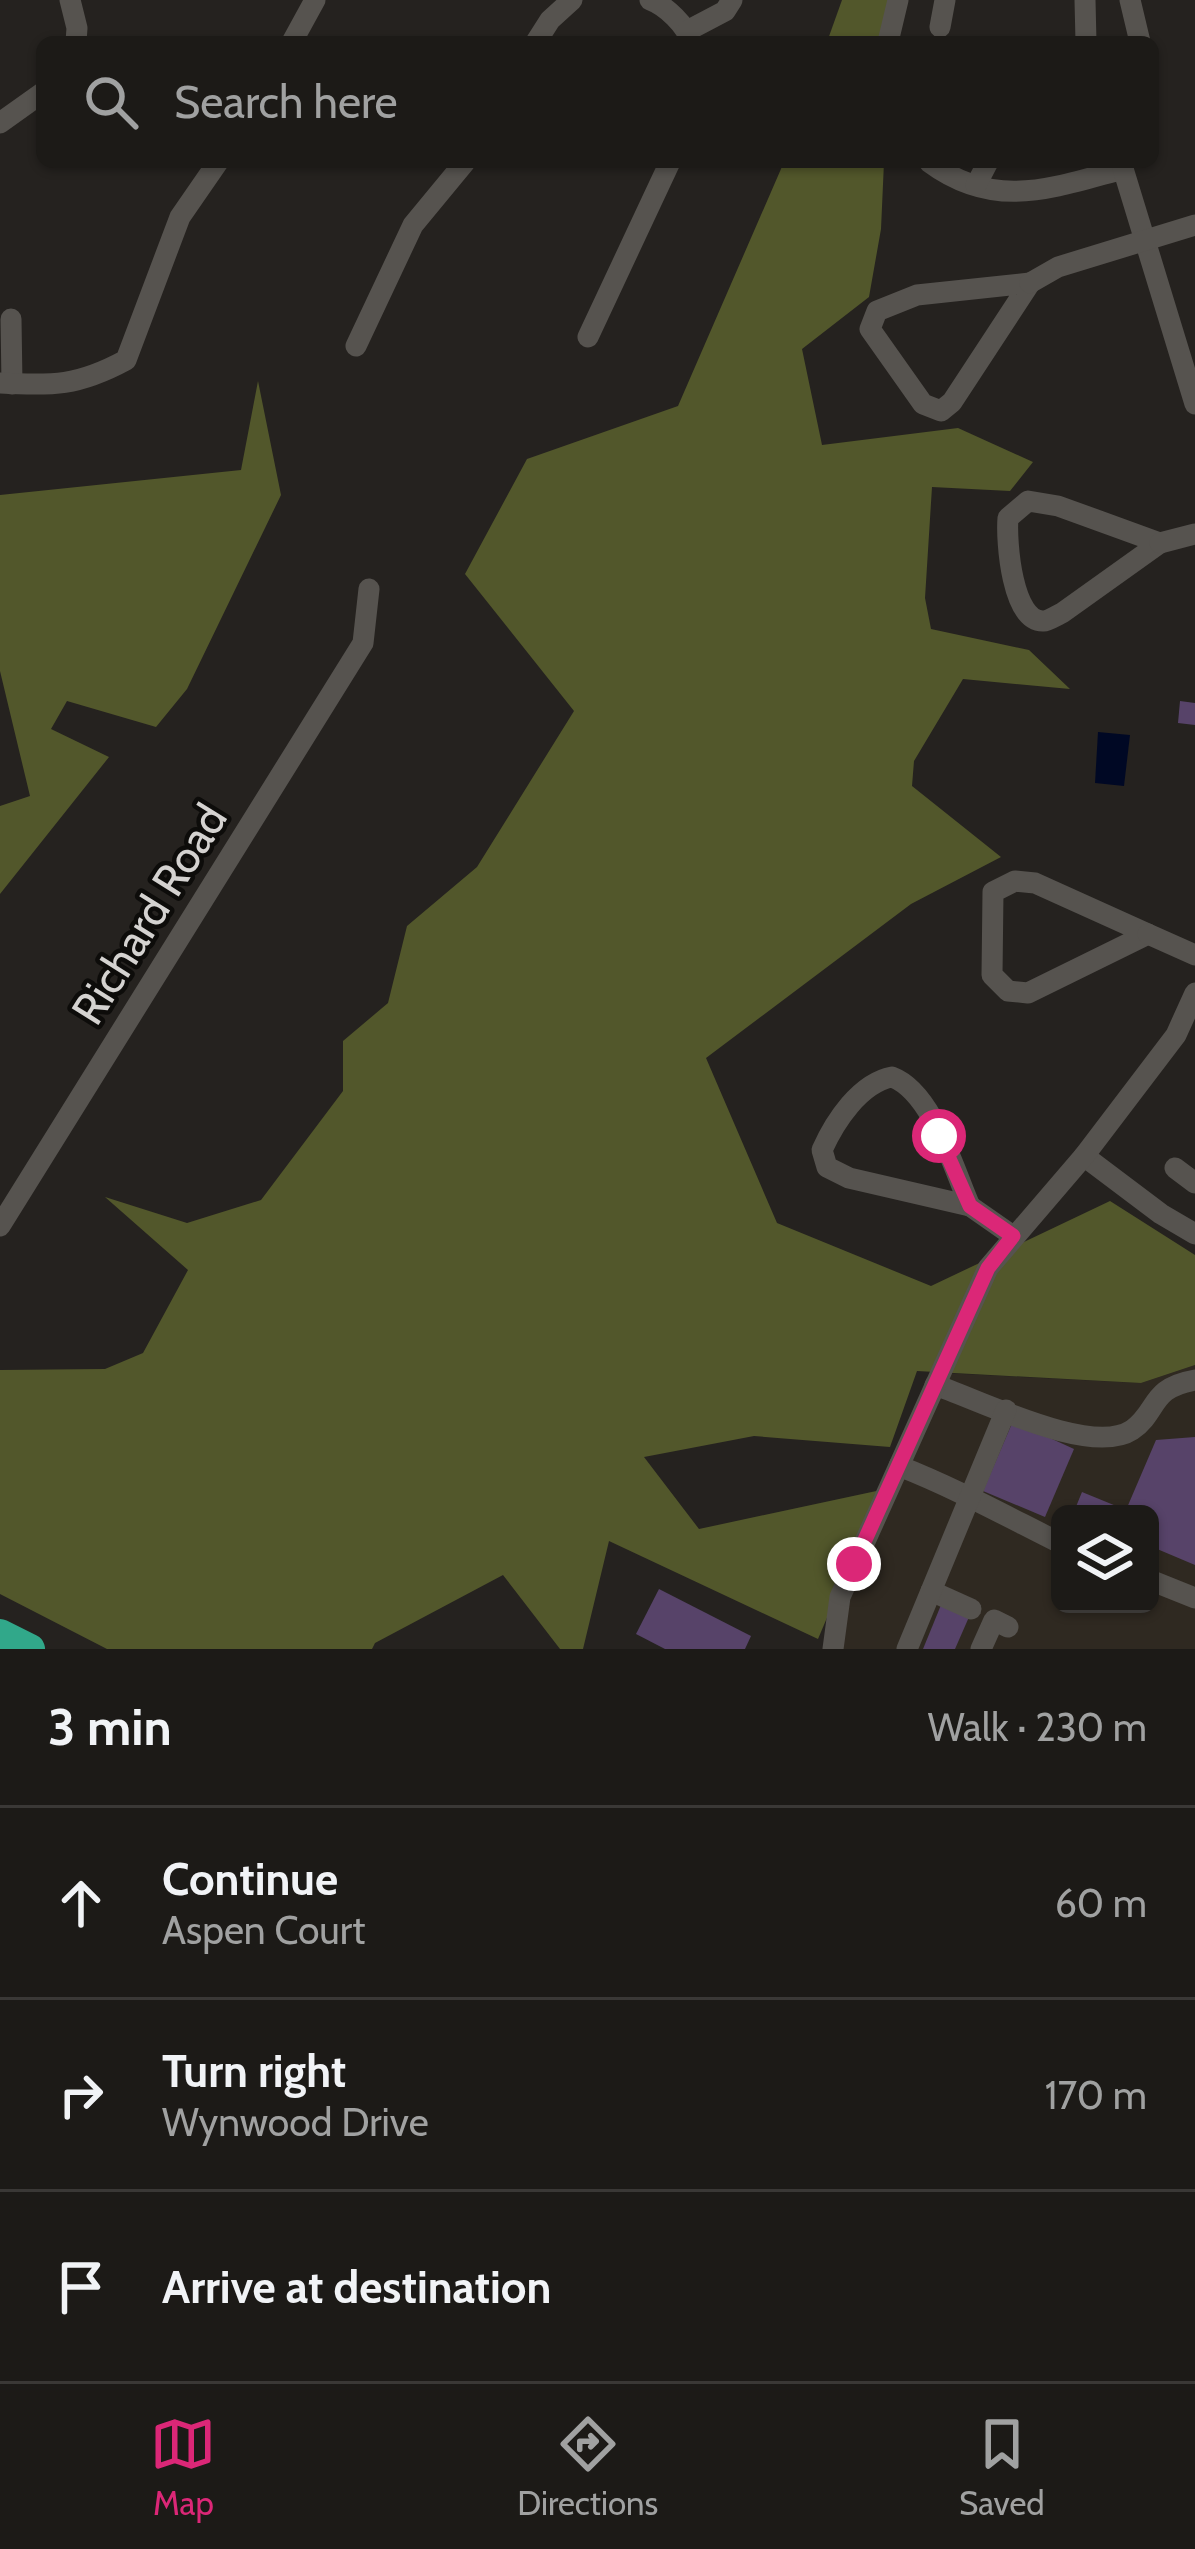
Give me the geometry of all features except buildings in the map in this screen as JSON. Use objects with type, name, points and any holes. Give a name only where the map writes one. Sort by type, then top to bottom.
[{"type":"highway","points":[[0,1634],[30,1649]]},
{"type":"street","points":[[70,0],[76,36]]},
{"type":"street","points":[[295,36],[315,0]]},
{"type":"street","points":[[540,36],[572,0]]},
{"type":"street","points":[[650,0],[658,2],[689,36],[725,11],[732,0]]},
{"type":"street","points":[[889,36],[898,0]]},
{"type":"street","points":[[940,27],[945,0]]},
{"type":"street","points":[[1085,0],[1086,36]]},
{"type":"street","points":[[1130,0],[1139,36]]},
{"type":"street","points":[[0,123],[36,97]]},
{"type":"street","points":[[11,319],[6,384],[58,386],[92,378],[126,360],[180,217],[214,168]]},
{"type":"street","points":[[356,346],[413,225],[460,168]]},
{"type":"street","points":[[588,337],[667,168]]},
{"type":"street","points":[[938,168],[955,179],[1000,192],[1040,191],[1113,168]]},
{"type":"street","points":[[976,185],[985,168]]},
{"type":"street","points":[[1123,168],[1195,404]]},
{"type":"street","points":[[1030,283],[941,411],[923,404],[870,329],[877,310],[916,295],[1030,283],[1058,267],[1195,224]]},
{"type":"street","points":[[1160,543],[1042,501],[1028,501],[1008,518],[1010,558],[1021,605],[1029,616],[1046,621],[1160,543],[1195,534]]},
{"type":"street","name":"Richard Road","points":[[0,1226],[363,643],[369,589]]},
{"type":"street","points":[[1148,934],[1028,993],[1008,991],[992,975],[994,892],[1015,881],[1035,883],[1195,955]]},
{"type":"street","points":[[832,1649],[840,1598],[988,1268],[1084,1156],[1176,1035],[1195,993]]},
{"type":"street","points":[[970,1206],[924,1102],[908,1083],[892,1077],[873,1080],[832,1128],[822,1150],[827,1167],[849,1178],[970,1206],[1013,1236]]},
{"type":"street","points":[[1084,1156],[1195,1234]]},
{"type":"street","points":[[1175,1168],[1195,1183]]},
{"type":"street","points":[[935,1385],[1070,1436],[1108,1438],[1134,1428],[1151,1402],[1171,1387],[1195,1380]]},
{"type":"street","points":[[908,1649],[1006,1410]]},
{"type":"street","points":[[899,1466],[970,1494],[983,1506],[1051,1538]]},
{"type":"street","points":[[1159,1584],[1195,1598]]},
{"type":"street","points":[[931,1592],[971,1609]]},
{"type":"street","points":[[981,1649],[1001,1623]]},
{"type":"shaded area","points":[[1195,1365],[1195,1649],[833,1649],[833,1629],[942,1373],[1141,1383]]},
{"type":"green space","points":[[842,0],[895,0],[886,36],[829,36]]},
{"type":"green space","points":[[781,168],[884,168],[881,229],[869,297],[802,349],[822,445],[958,428],[1033,462],[1010,491],[932,487],[925,598],[931,629],[1029,650],[1070,689],[963,679],[914,761],[912,786],[1001,857],[911,904],[706,1058],[777,1223],[931,1286],[1110,1201],[1195,1255],[1195,1365],[1141,1383],[917,1371],[890,1447],[754,1436],[644,1457],[699,1529],[881,1490],[818,1639],[609,1541],[583,1649],[560,1649],[503,1575],[375,1643],[372,1649],[107,1649],[0,1594],[0,1370],[105,1369],[143,1353],[188,1270],[105,1197],[187,1223],[261,1200],[343,1091],[343,1041],[388,1003],[407,926],[477,867],[574,711],[465,574],[527,459],[678,406]]},
{"type":"green space","points":[[258,381],[281,495],[187,689],[156,727],[67,701],[51,729],[109,757],[0,894],[0,806],[30,796],[0,671],[0,495],[241,470]]},
{"type":"water","points":[[1098,732],[1130,735],[1124,786],[1095,783]]},
{"type":"route","points":[[854,1564],[988,1268],[1013,1236],[970,1206],[939,1136]]}]
